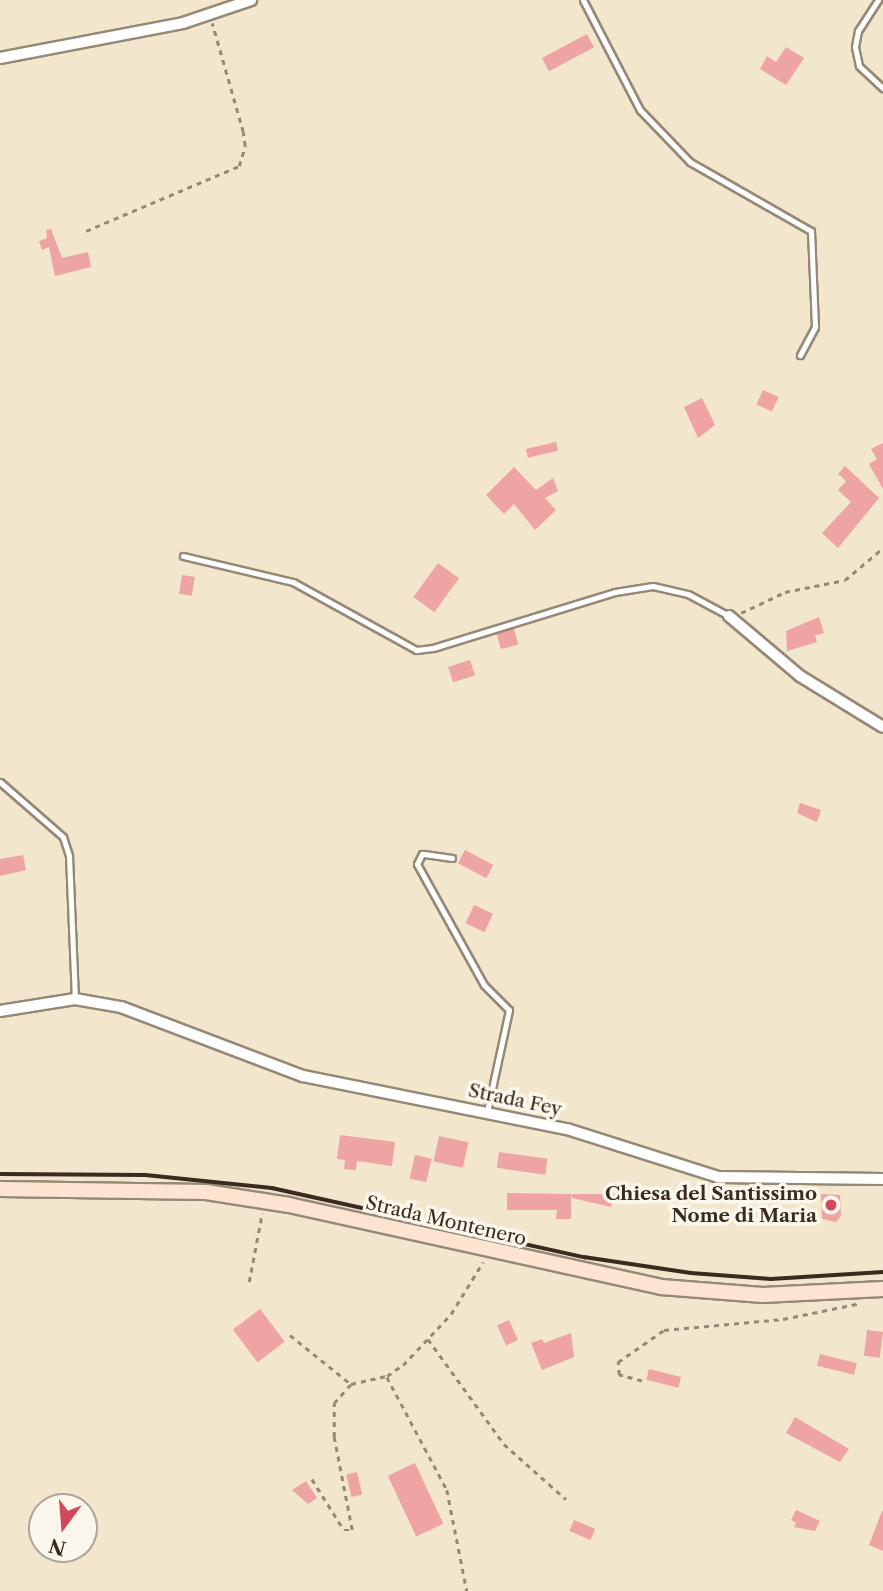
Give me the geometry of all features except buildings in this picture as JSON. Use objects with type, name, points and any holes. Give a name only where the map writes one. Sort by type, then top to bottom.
[{"type":"main road","name":"Strada Montenero","points":[[0,1189],[135,1188],[264,1201],[623,1280],[730,1294],[883,1289]]},
{"type":"street","points":[[0,58],[210,16],[249,0]]},
{"type":"street","points":[[731,617],[800,676],[883,727]]},
{"type":"street","points":[[0,1011],[75,999]]},
{"type":"street","name":"Strada Fey","points":[[75,999],[147,1014],[303,1076],[567,1129],[718,1177],[883,1179]]},
{"type":"lane","points":[[583,0],[640,110],[690,162],[811,231],[815,327],[800,355]]},
{"type":"lane","points":[[878,0],[858,31],[855,47],[859,66],[883,88]]},
{"type":"lane","points":[[183,556],[293,582],[416,649],[444,645],[615,592],[653,586],[688,594],[731,617]]},
{"type":"lane","points":[[0,782],[63,837],[69,856],[75,999]]},
{"type":"lane","points":[[452,858],[422,854],[417,864],[484,985],[509,1010],[487,1112]]},
{"type":"path","points":[[86,231],[239,166],[245,146],[243,132],[210,16]]},
{"type":"path","points":[[731,617],[785,592],[845,580],[883,548]]},
{"type":"path","points":[[249,1282],[264,1201]]},
{"type":"path","points":[[312,1479],[344,1530],[352,1530],[332,1410],[351,1384],[387,1376],[428,1339],[451,1314],[490,1250]]},
{"type":"path","points":[[642,1381],[619,1375],[618,1362],[664,1329],[783,1319],[865,1303]]},
{"type":"path","points":[[290,1335],[351,1384]]},
{"type":"path","points":[[428,1339],[504,1444],[566,1499]]},
{"type":"path","points":[[387,1376],[447,1490],[467,1591]]},
{"type":"railway","points":[[0,1174],[145,1175],[272,1188],[584,1257],[691,1273],[771,1279],[883,1272]]},
{"type":"place","name":"Chiesa del Santissimo Nome di Maria","points":[[831,1205]]}]
